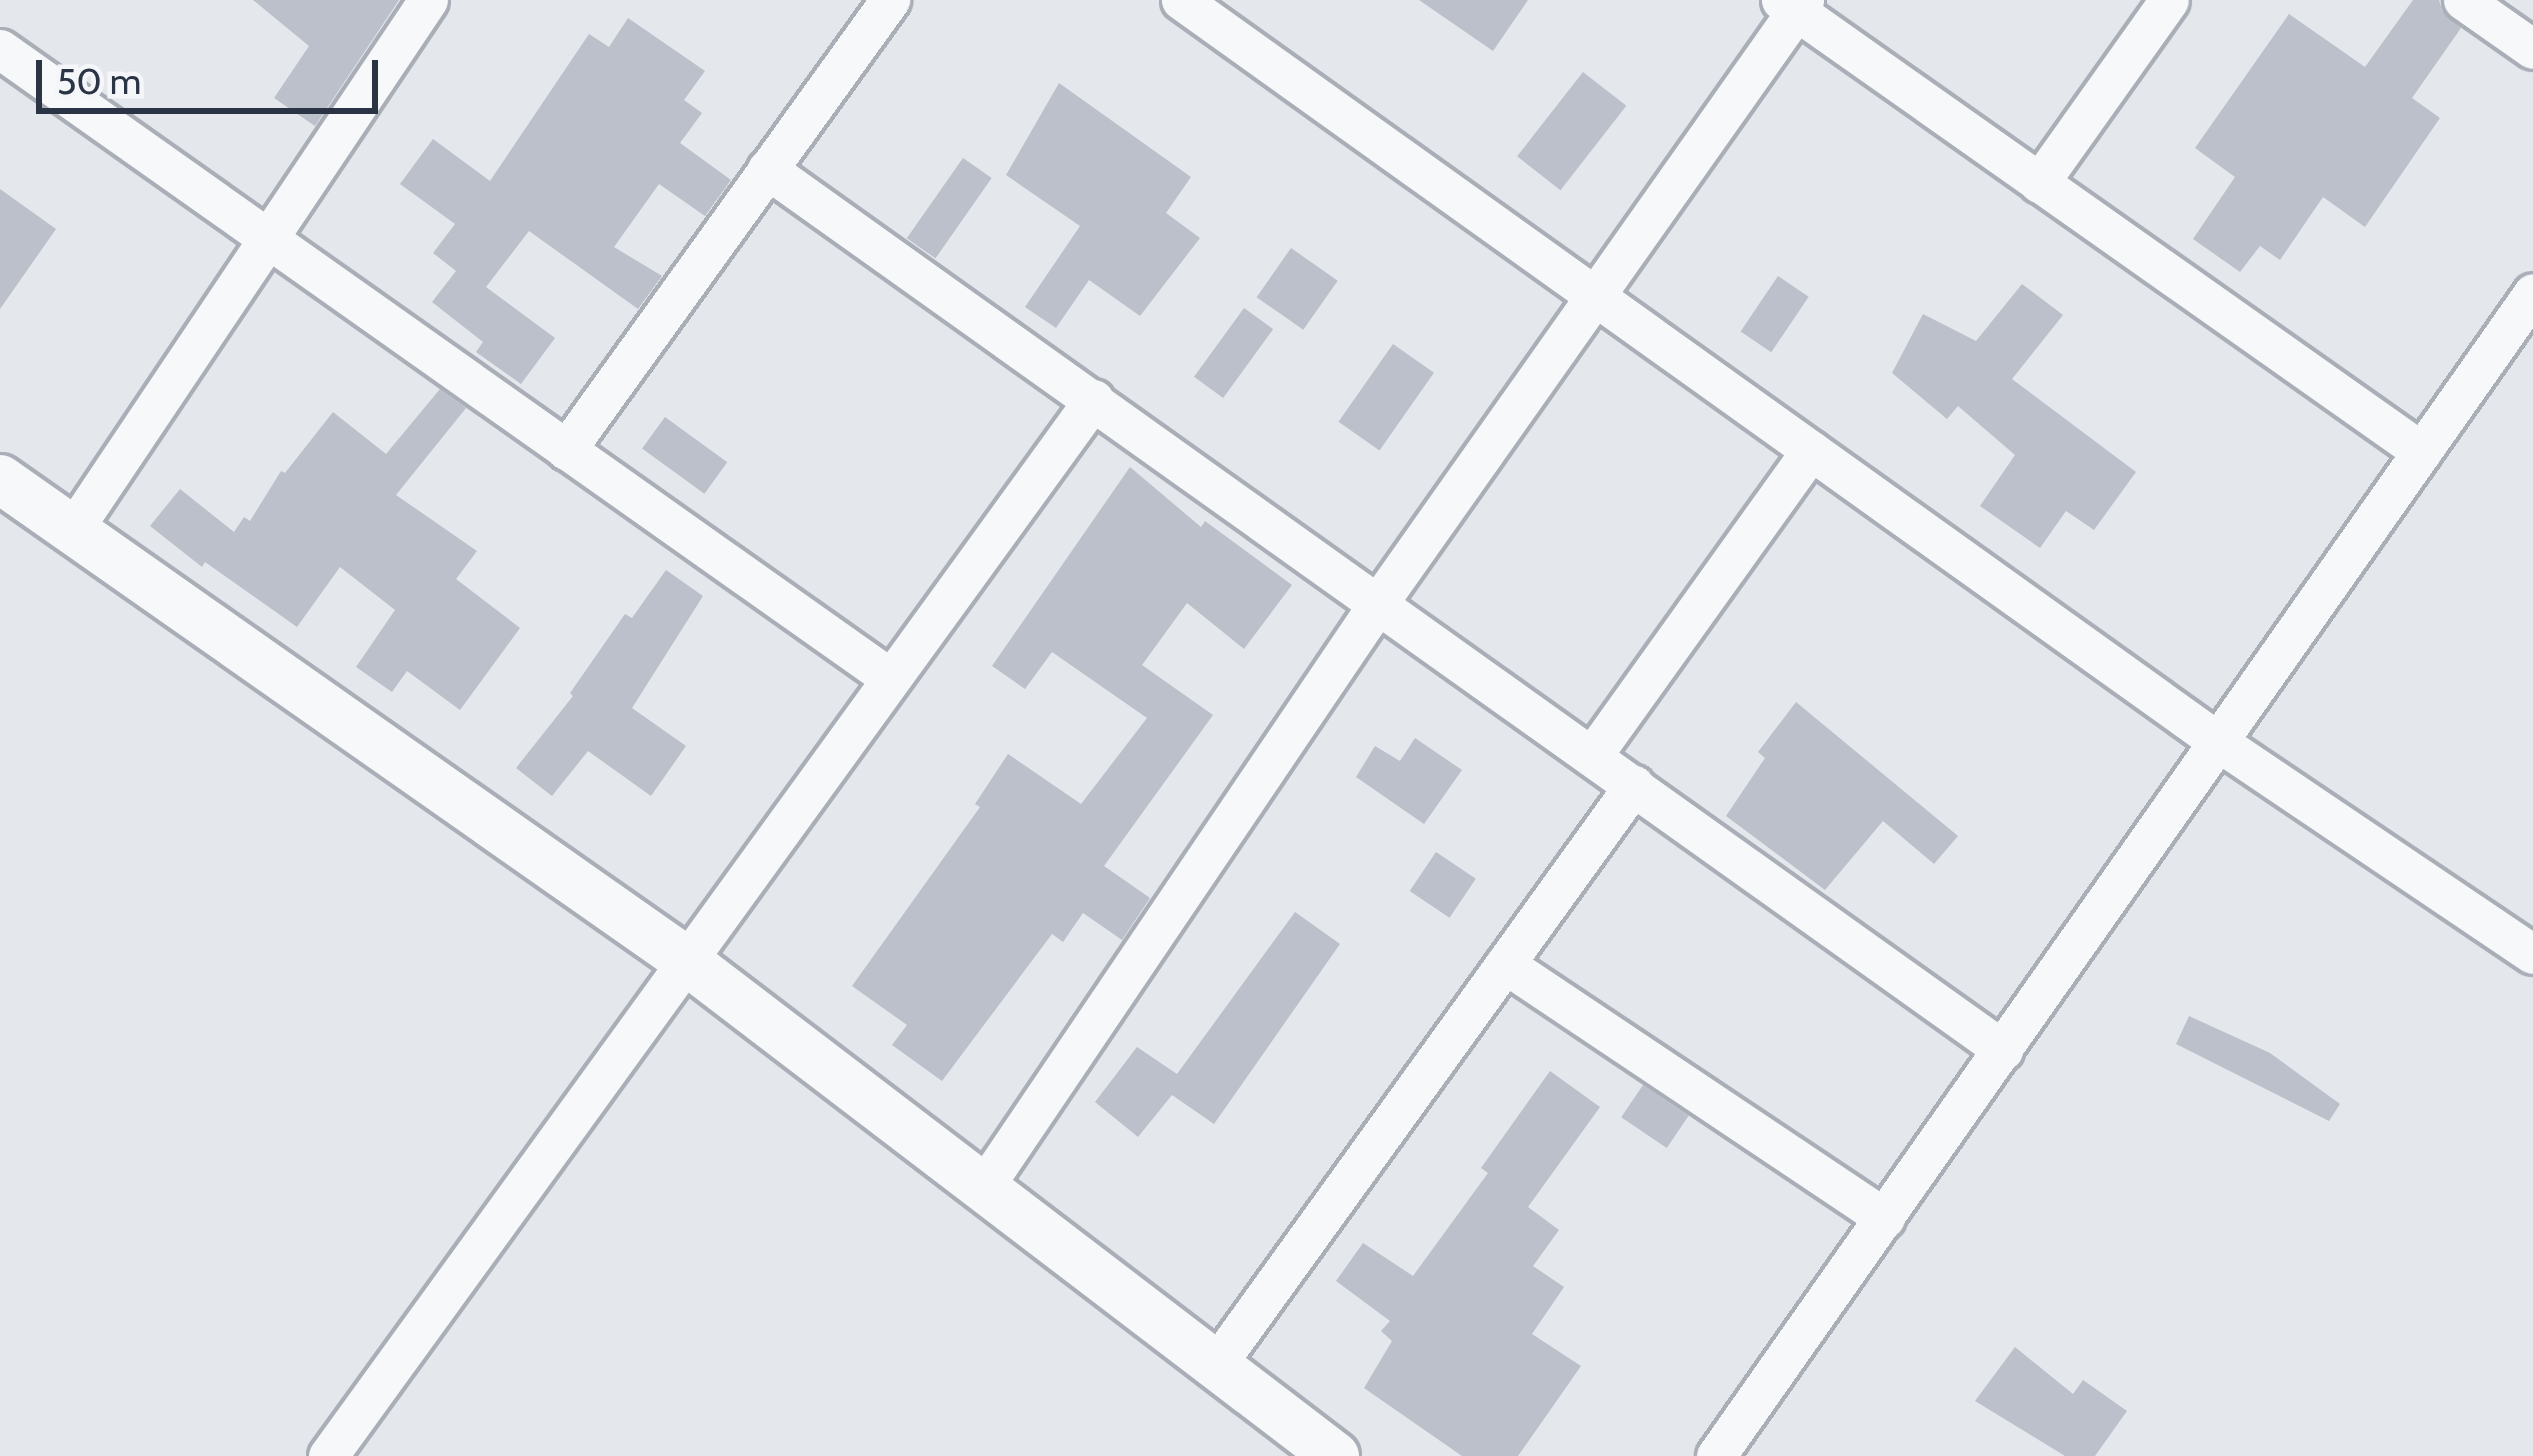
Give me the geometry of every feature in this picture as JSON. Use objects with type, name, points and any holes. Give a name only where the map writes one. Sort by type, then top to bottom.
[{"type":"street","points":[[72,531],[428,0]]},
{"type":"street","points":[[566,450],[890,0]]},
{"type":"street","points":[[1181,0],[2220,743],[2533,954]]},
{"type":"street","points":[[2039,183],[2169,0]]},
{"type":"street","points":[[2463,0],[2533,49]]},
{"type":"street","points":[[983,1188],[1379,602],[1794,4],[2422,452]]},
{"type":"street","points":[[0,49],[890,678]]},
{"type":"street","points":[[767,169],[2002,1050]]},
{"type":"street","points":[[1716,1456],[2533,292]]},
{"type":"street","points":[[328,1456],[1094,399]]},
{"type":"street","points":[[1592,755],[1811,450]]},
{"type":"street","points":[[0,479],[684,959],[1335,1456]]},
{"type":"street","points":[[1216,1366],[1634,785]]},
{"type":"street","points":[[1505,964],[1885,1218]]},
{"type":"building","points":[[253,0],[399,0],[315,126],[274,98],[309,46]]},
{"type":"building","points":[[1419,0],[1528,0],[1493,51]]},
{"type":"building","points":[[2413,0],[2439,0],[2442,11],[2461,28],[2412,98],[2440,118],[2365,227],[2323,197],[2280,260],[2260,246],[2240,272],[2193,239],[2235,177],[2195,148],[2289,14],[2365,67]]},
{"type":"building","points":[[628,18],[705,71],[684,100],[702,113],[680,143],[731,180],[705,216],[659,184],[614,247],[662,276],[638,309],[529,231],[486,287],[555,338],[521,384],[476,352],[483,342],[432,302],[456,271],[433,253],[455,224],[400,184],[433,139],[490,181],[589,34],[609,47]]},
{"type":"building","points":[[1583,72],[1626,106],[1560,190],[1517,156]]},
{"type":"building","points":[[1059,83],[1191,177],[1166,213],[1200,238],[1140,316],[1089,280],[1056,328],[1025,307],[1080,226],[1006,175]]},
{"type":"building","points":[[963,158],[992,178],[935,258],[907,238]]},
{"type":"building","points":[[0,189],[56,229],[0,309]]},
{"type":"building","points":[[1291,248],[1338,281],[1303,330],[1257,297]]},
{"type":"building","points":[[1778,276],[1809,297],[1771,352],[1741,332]]},
{"type":"building","points":[[2022,284],[2063,315],[2012,379],[2136,472],[2094,530],[2066,511],[2040,548],[1980,506],[2015,455],[1958,406],[1947,419],[1892,373],[1923,314],[1976,341]]},
{"type":"building","points":[[1244,308],[1273,329],[1223,398],[1194,377]]},
{"type":"building","points":[[1393,344],[1434,373],[1379,450],[1339,422]]},
{"type":"building","points":[[440,389],[466,408],[396,495],[477,551],[456,579],[520,628],[460,710],[407,671],[392,692],[356,667],[395,610],[340,567],[297,627],[205,562],[202,567],[150,526],[180,489],[234,532],[244,517],[250,521],[281,471],[285,473],[333,412],[386,454]]},
{"type":"building","points":[[665,417],[727,462],[704,494],[642,449]]},
{"type":"building","points":[[1130,467],[1201,527],[1205,521],[1292,585],[1244,649],[1187,603],[1142,665],[1213,715],[1104,866],[1150,898],[1122,940],[1083,913],[1063,942],[1052,934],[942,1081],[892,1045],[907,1025],[852,986],[980,807],[975,804],[1008,754],[1081,804],[1147,718],[1052,652],[1025,689],[992,666]]},
{"type":"building","points":[[666,570],[703,596],[632,708],[686,746],[651,796],[588,751],[552,796],[516,768],[573,696],[570,693],[625,614],[632,618]]},
{"type":"building","points":[[1796,702],[1958,836],[1934,864],[1883,821],[1825,890],[1726,816],[1765,758],[1758,752]]},
{"type":"building","points":[[1415,738],[1462,770],[1424,824],[1356,777],[1375,746],[1400,761]]},
{"type":"building","points":[[1436,852],[1476,879],[1450,918],[1410,891]]},
{"type":"building","points":[[1295,912],[1340,944],[1214,1124],[1172,1095],[1138,1137],[1095,1102],[1137,1047],[1177,1074]]},
{"type":"building","points":[[2189,1016],[2270,1053],[2340,1104],[2329,1121],[2176,1044]]},
{"type":"building","points":[[1550,1071],[1600,1107],[1528,1207],[1559,1230],[1533,1266],[1564,1287],[1532,1334],[1581,1366],[1518,1456],[1462,1456],[1364,1388],[1392,1341],[1381,1331],[1390,1321],[1336,1281],[1363,1243],[1413,1276],[1488,1173],[1481,1168]]},
{"type":"building","points":[[1643,1085],[1689,1116],[1667,1148],[1621,1117]]},
{"type":"building","points":[[2015,1347],[2073,1394],[2083,1380],[2127,1411],[2095,1456],[2065,1456],[1975,1401]]}]
